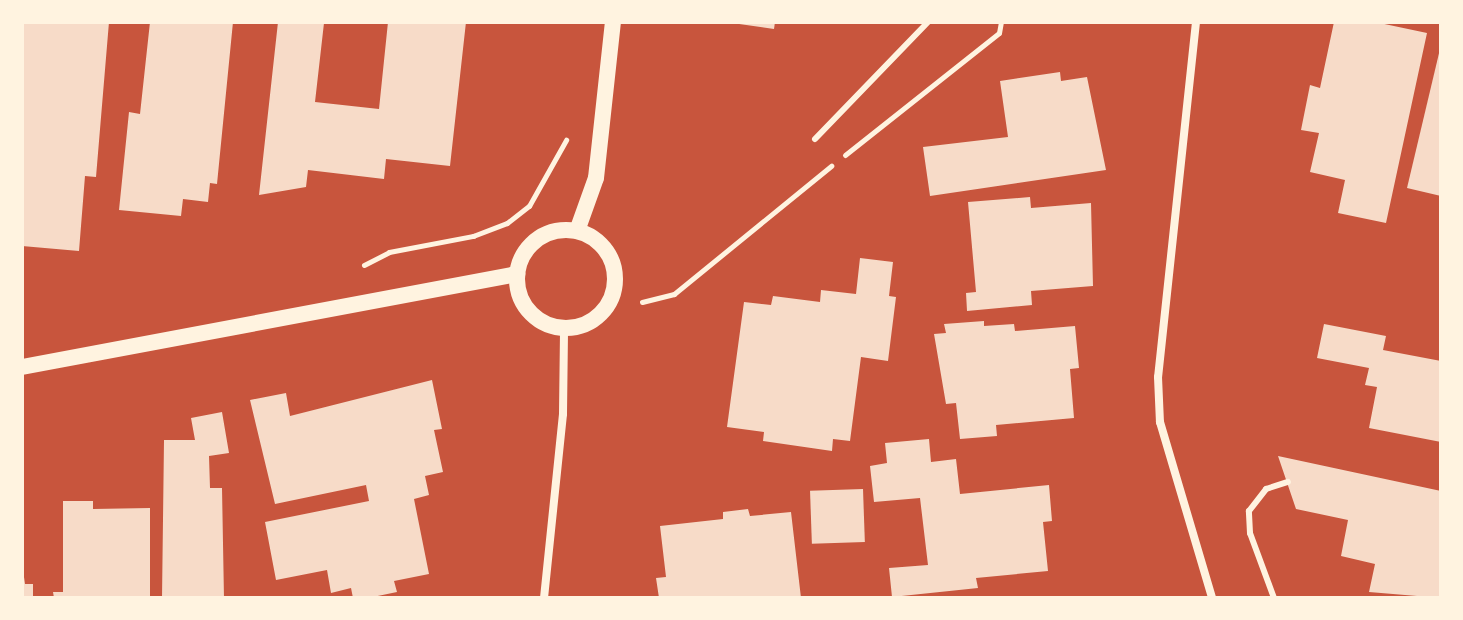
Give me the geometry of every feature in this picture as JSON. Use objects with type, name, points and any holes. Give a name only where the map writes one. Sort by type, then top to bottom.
[{"type":"main road","points":[[577,231],[596,178],[613,22]]},
{"type":"main road","points":[[560,230],[577,231],[591,236],[611,258],[614,288],[610,302],[590,322],[564,328],[548,325],[524,305],[517,274],[531,244],[560,230]]},
{"type":"main road","points":[[22,367],[517,274]]},
{"type":"street","points":[[1196,22],[1158,377],[1160,422],[1212,598]]},
{"type":"street","points":[[544,598],[563,414],[564,328]]},
{"type":"lane","points":[[815,139],[928,22]]},
{"type":"lane","points":[[1274,598],[1250,533],[1249,511],[1266,489],[1288,482]]},
{"type":"path","points":[[323,309],[351,273],[389,252],[473,236],[507,223],[529,206],[560,145],[603,110]]},
{"type":"building","points":[[22,22],[109,22],[96,177],[85,176],[79,251],[22,246]]},
{"type":"building","points":[[150,22],[233,22],[217,184],[210,183],[208,202],[183,199],[181,216],[119,210],[129,112],[140,114]]},
{"type":"building","points":[[278,22],[324,23],[315,102],[379,109],[388,22],[466,22],[450,166],[386,159],[384,179],[308,170],[306,187],[259,195]]},
{"type":"building","points":[[725,22],[775,22],[774,29]]},
{"type":"building","points":[[1334,22],[1375,22],[1427,33],[1386,223],[1338,213],[1345,180],[1310,172],[1319,133],[1301,130],[1310,85],[1320,88]]},
{"type":"building","points":[[1441,49],[1441,196],[1407,188]]},
{"type":"building","points":[[1060,72],[1061,81],[1087,77],[1106,170],[930,196],[923,147],[1008,137],[1000,81]]},
{"type":"building","points":[[1030,197],[1031,208],[1091,203],[1093,286],[1031,291],[1032,305],[967,311],[966,293],[976,292],[968,202]]},
{"type":"building","points":[[860,258],[893,262],[889,296],[896,297],[888,361],[861,357],[850,441],[833,439],[832,451],[763,441],[764,432],[727,427],[744,302],[771,305],[773,296],[820,302],[821,290],[856,294]]},
{"type":"building","points":[[984,321],[984,326],[1014,324],[1015,331],[1075,326],[1079,368],[1070,369],[1074,418],[996,425],[997,436],[960,439],[956,403],[946,404],[934,334],[946,333],[944,324]]},
{"type":"building","points":[[1324,324],[1386,336],[1383,350],[1441,361],[1441,442],[1369,428],[1377,387],[1365,385],[1369,368],[1317,358]]},
{"type":"building","points":[[432,380],[442,429],[434,430],[443,472],[425,476],[429,495],[414,499],[429,574],[394,581],[397,592],[368,598],[353,598],[351,588],[331,593],[327,570],[276,580],[265,522],[369,501],[366,485],[275,504],[250,400],[286,393],[290,416]]},
{"type":"building","points":[[222,412],[229,453],[209,456],[210,488],[222,488],[224,598],[162,598],[164,440],[195,440],[191,418]]},
{"type":"building","points":[[929,439],[931,462],[956,459],[960,494],[1049,485],[1052,521],[1043,522],[1048,571],[976,578],[978,588],[892,597],[889,568],[928,565],[920,498],[874,502],[870,466],[887,463],[885,443]]},
{"type":"building","points":[[1278,456],[1441,491],[1441,598],[1369,592],[1375,564],[1341,556],[1348,520],[1296,509]]},
{"type":"building","points":[[863,489],[865,542],[812,544],[810,491]]},
{"type":"building","points":[[63,501],[93,501],[93,509],[150,508],[150,598],[54,598],[53,592],[63,592]]},
{"type":"building","points":[[748,509],[750,516],[791,512],[801,598],[659,598],[656,578],[666,577],[660,526],[723,519],[723,512]]},
{"type":"building","points":[[22,563],[25,584],[33,584],[33,598],[22,598]]}]
